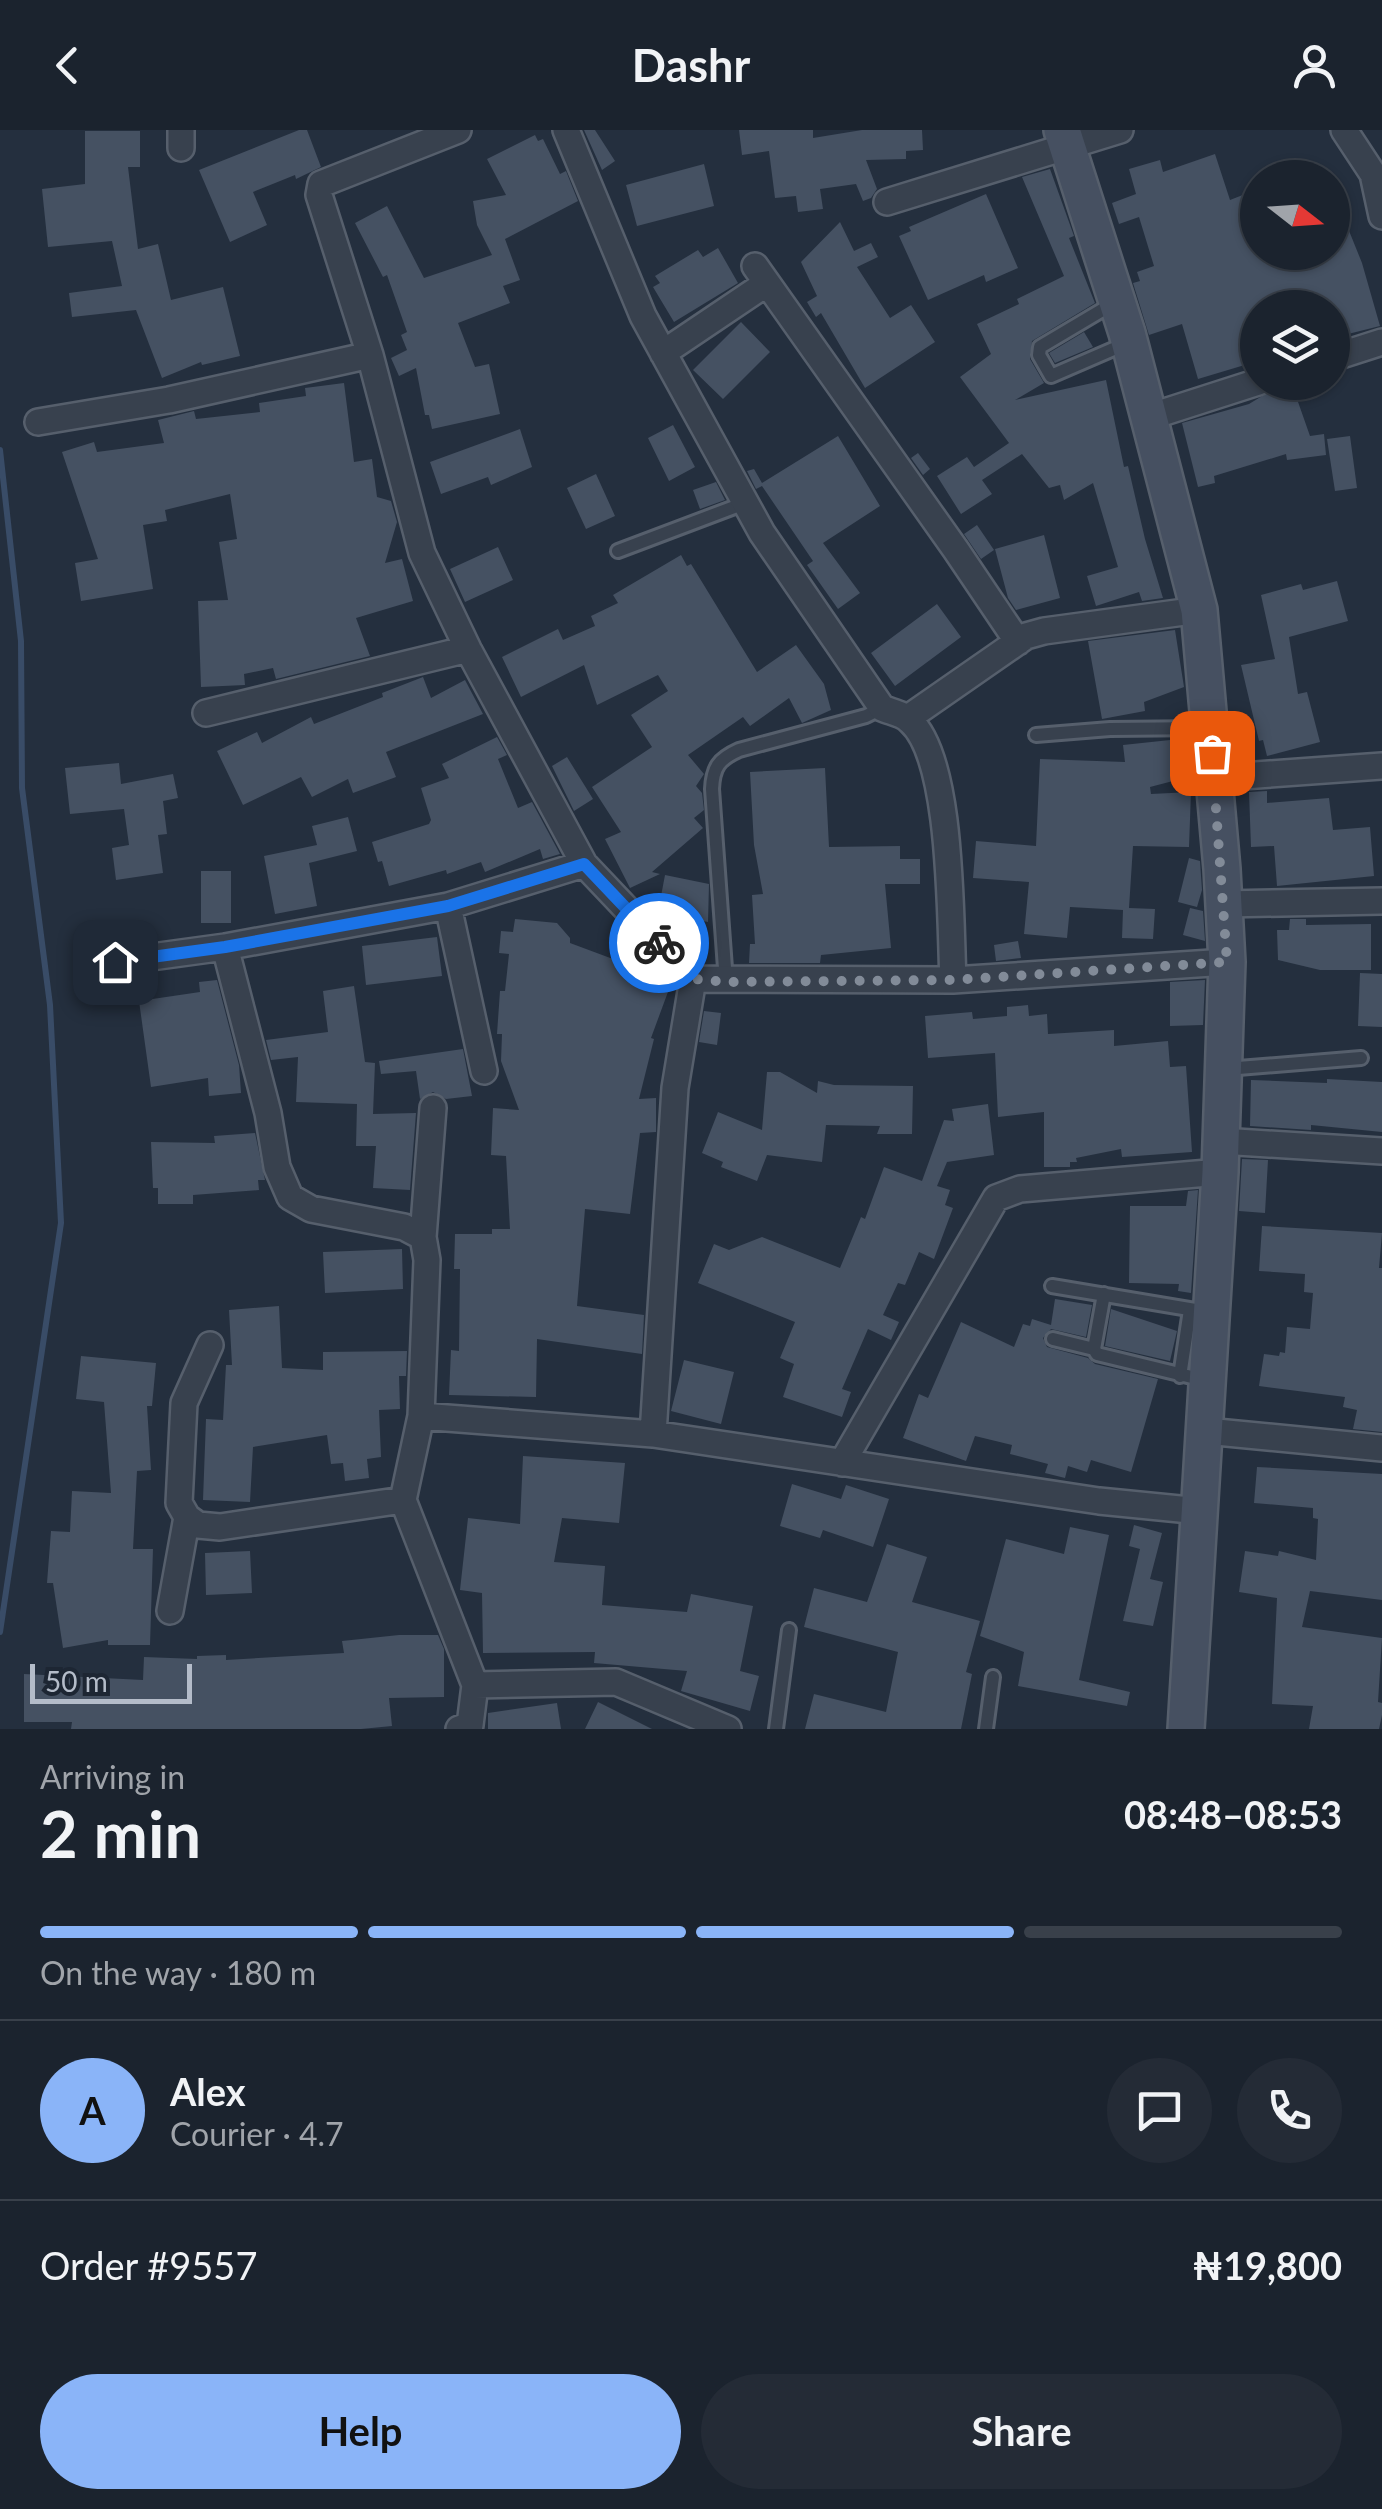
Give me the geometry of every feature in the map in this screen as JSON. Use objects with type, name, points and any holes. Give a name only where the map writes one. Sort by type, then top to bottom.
[{"type":"street","points":[[458,130],[322,184],[319,189],[370,354],[422,553],[468,650],[584,864],[694,979],[953,980],[1227,962]]},
{"type":"street","points":[[566,130],[623,271],[663,353],[762,533],[882,708],[908,718],[924,738],[940,791],[953,980]]},
{"type":"street","points":[[887,202],[1064,137],[1120,130]]},
{"type":"street","points":[[1344,130],[1376,166],[1382,216]]},
{"type":"street","points":[[1064,137],[1129,342],[1200,610],[1224,904],[1227,962],[1221,1156],[1195,1378],[1206,1430],[1186,1729]]},
{"type":"street","points":[[663,353],[761,274],[1018,642]]},
{"type":"street","points":[[1350,352],[1382,342]]},
{"type":"street","points":[[38,422],[170,400],[370,354]]},
{"type":"street","points":[[1149,417],[1240,388]]},
{"type":"street","points":[[908,718],[1018,642],[1044,631],[1200,610]]},
{"type":"street","points":[[206,713],[468,650]]},
{"type":"street","points":[[1214,778],[1382,766]]},
{"type":"street","points":[[115,962],[225,947],[448,906],[584,864]]},
{"type":"street","points":[[1224,904],[1382,901]]},
{"type":"street","points":[[448,906],[484,1070]]},
{"type":"street","points":[[225,947],[268,1113],[277,1167],[290,1196],[311,1209],[404,1227],[424,1237]]},
{"type":"street","points":[[653,1434],[674,1088],[694,979]]},
{"type":"street","points":[[433,1108],[424,1237],[427,1260],[421,1416],[404,1500],[476,1685],[466,1728]]},
{"type":"street","points":[[842,1463],[996,1198],[1020,1189],[1221,1156],[1382,1150]]},
{"type":"street","points":[[210,1345],[184,1403],[179,1503],[187,1518],[198,1525],[220,1527],[404,1500]]},
{"type":"street","points":[[421,1416],[653,1434],[1100,1501],[1200,1511]]},
{"type":"street","points":[[1206,1430],[1382,1448]]},
{"type":"street","points":[[170,1612],[187,1518]]},
{"type":"street","points":[[476,1685],[616,1682],[676,1719],[728,1729]]},
{"type":"lane","points":[[1116,302],[1040,347],[1039,355],[1051,376],[1129,342]]},
{"type":"lane","points":[[618,550],[745,503]]},
{"type":"lane","points":[[726,982],[712,789],[716,766],[722,758],[739,750],[866,716],[882,708]]},
{"type":"lane","points":[[1036,735],[1110,729],[1209,728]]},
{"type":"lane","points":[[1224,1069],[1360,1058]]},
{"type":"lane","points":[[1052,1286],[1200,1311]]},
{"type":"lane","points":[[1104,1294],[1094,1349],[1097,1354],[1195,1378]]},
{"type":"lane","points":[[1053,1339],[1094,1349]]},
{"type":"lane","points":[[776,1729],[788,1630]]},
{"type":"lane","points":[[986,1729],[993,1677]]},
{"type":"building","points":[[307,130],[321,167],[253,192],[267,225],[230,242],[199,170]]},
{"type":"building","points":[[584,130],[595,130],[615,161],[602,170]]},
{"type":"building","points":[[739,130],[813,130],[813,138],[862,130],[922,130],[923,150],[906,151],[906,159],[866,160],[877,189],[871,198],[863,201],[856,184],[820,189],[823,209],[798,212],[796,196],[775,198],[769,151],[742,155]]},
{"type":"building","points":[[85,131],[140,131],[140,167],[128,167],[138,249],[158,244],[171,300],[223,287],[240,356],[202,365],[201,362],[162,378],[136,310],[72,317],[69,293],[122,286],[112,241],[48,247],[42,189],[85,184]]},
{"type":"building","points":[[535,135],[538,141],[543,139],[560,174],[566,171],[578,201],[505,239],[520,280],[503,286],[510,303],[458,323],[475,367],[489,364],[500,414],[432,429],[429,415],[425,415],[416,368],[399,376],[391,358],[407,350],[401,335],[407,332],[387,275],[383,277],[355,223],[387,206],[424,278],[492,255],[477,225],[473,201],[506,195],[487,159]]},
{"type":"building","points":[[1215,154],[1230,200],[1240,196],[1240,270],[1350,270],[1350,233],[1380,326],[1350,334],[1350,290],[1240,290],[1240,366],[1198,379],[1182,324],[1149,335],[1133,283],[1140,281],[1137,272],[1154,266],[1139,217],[1119,224],[1112,203],[1136,194],[1129,169],[1160,160],[1163,172]]},
{"type":"building","points":[[704,164],[714,206],[637,226],[626,185]]},
{"type":"building","points":[[1050,169],[1074,236],[1069,238],[1095,303],[1032,341],[1030,359],[1044,383],[1015,400],[1106,380],[1124,467],[1128,466],[1163,598],[1142,601],[1139,592],[1096,606],[1087,576],[1118,567],[1093,483],[1064,500],[1060,485],[1049,488],[1022,454],[982,480],[992,494],[961,514],[937,476],[967,457],[974,467],[1009,443],[960,377],[991,354],[977,324],[1064,276],[1022,177]]},
{"type":"building","points":[[986,194],[1018,268],[986,282],[984,275],[928,300],[899,236],[911,231],[909,227]]},
{"type":"building","points":[[840,222],[854,251],[871,243],[878,257],[857,267],[890,318],[911,305],[935,342],[865,388],[821,313],[816,317],[807,302],[817,296],[801,262]]},
{"type":"building","points":[[718,248],[738,283],[674,322],[653,287],[660,283],[655,276],[698,250],[703,257]]},
{"type":"building","points":[[741,322],[770,352],[723,399],[693,370]]},
{"type":"building","points":[[1084,332],[1093,347],[1055,363],[1049,353]]},
{"type":"building","points":[[344,383],[354,462],[372,459],[377,497],[391,501],[397,522],[385,563],[402,559],[413,601],[356,618],[370,656],[276,679],[273,668],[244,674],[245,685],[201,687],[198,601],[228,600],[219,542],[237,539],[230,494],[165,510],[167,521],[143,525],[153,589],[81,601],[75,563],[98,559],[62,452],[94,442],[97,452],[164,443],[158,420],[194,411],[196,419],[260,412],[259,403],[306,396],[305,388]]},
{"type":"building","points":[[1256,400],[1297,400],[1310,436],[1324,434],[1326,455],[1287,460],[1286,454],[1214,476],[1215,483],[1198,487],[1182,423]]},
{"type":"building","points":[[673,425],[695,467],[669,481],[648,438]]},
{"type":"building","points":[[520,429],[532,467],[491,485],[488,477],[441,494],[430,462]]},
{"type":"building","points":[[838,436],[880,506],[823,543],[860,593],[838,609],[807,565],[813,561],[762,486],[756,489],[747,471],[754,469],[762,483]]},
{"type":"building","points":[[1350,436],[1357,488],[1335,491],[1327,439]]},
{"type":"building","points":[[918,453],[930,469],[923,475],[911,458]]},
{"type":"building","points":[[596,474],[615,516],[586,529],[567,488]]},
{"type":"building","points":[[716,482],[725,500],[700,509],[693,490]]},
{"type":"building","points":[[977,525],[994,550],[981,559],[964,534]]},
{"type":"building","points":[[1044,535],[1060,598],[1016,610],[1008,598],[995,549]]},
{"type":"building","points":[[498,547],[513,580],[465,602],[450,569]]},
{"type":"building","points":[[681,555],[687,566],[691,564],[757,672],[796,645],[824,684],[831,710],[802,723],[789,698],[750,726],[743,717],[688,755],[704,774],[696,786],[702,793],[704,810],[694,818],[703,828],[652,872],[660,874],[630,888],[605,839],[621,832],[592,787],[652,747],[631,715],[668,691],[658,675],[597,705],[584,665],[521,697],[502,657],[558,629],[563,640],[595,626],[591,616],[618,603],[613,595]]},
{"type":"building","points":[[1337,581],[1348,621],[1289,637],[1298,694],[1307,692],[1320,742],[1267,756],[1263,740],[1259,741],[1241,665],[1275,659],[1261,595],[1301,584],[1303,590]]},
{"type":"building","points":[[937,604],[961,637],[895,686],[871,653]]},
{"type":"building","points":[[1175,630],[1184,687],[1144,702],[1145,711],[1102,719],[1088,641]]},
{"type":"building","points":[[423,677],[431,698],[465,680],[483,714],[386,752],[396,777],[353,793],[348,779],[312,797],[301,777],[243,805],[217,751],[257,732],[262,743],[311,717],[314,724]]},
{"type":"building","points":[[497,737],[507,755],[498,759],[518,808],[532,802],[560,854],[543,859],[540,849],[485,872],[481,862],[447,874],[446,870],[389,886],[372,842],[429,824],[421,788],[449,778],[442,764]]},
{"type":"building","points":[[1170,740],[1173,781],[1150,787],[1151,794],[1191,792],[1189,847],[1133,846],[1129,908],[1155,909],[1153,939],[1122,938],[1123,910],[1070,907],[1067,938],[1024,934],[1029,882],[973,878],[976,841],[1036,846],[1040,759],[1125,762],[1123,745]]},
{"type":"building","points":[[567,757],[593,799],[574,811],[552,766]]},
{"type":"building","points":[[119,763],[121,784],[173,774],[178,798],[163,801],[167,834],[158,835],[163,873],[116,880],[112,848],[129,845],[124,809],[70,814],[65,768]]},
{"type":"building","points":[[825,768],[829,847],[900,846],[900,859],[920,859],[920,884],[885,884],[891,948],[821,955],[820,963],[749,963],[750,944],[755,944],[752,895],[763,894],[754,845],[750,772]]},
{"type":"building","points":[[1267,791],[1267,803],[1329,798],[1333,830],[1370,827],[1374,876],[1277,886],[1274,846],[1251,847],[1249,792]]},
{"type":"building","points":[[348,817],[357,851],[309,863],[317,906],[275,914],[264,856],[317,845],[312,826]]},
{"type":"building","points":[[1189,858],[1200,861],[1202,890],[1197,907],[1178,902]]},
{"type":"building","points":[[201,871],[231,871],[231,923],[201,923]]},
{"type":"building","points":[[665,875],[709,884],[708,922],[658,912]]},
{"type":"building","points":[[1190,908],[1203,911],[1205,941],[1183,935]]},
{"type":"building","points":[[515,919],[557,923],[570,943],[672,981],[651,1038],[654,1039],[639,1099],[656,1098],[656,1132],[640,1133],[630,1214],[585,1209],[577,1306],[644,1315],[642,1354],[537,1339],[536,1397],[449,1395],[451,1350],[459,1351],[460,1269],[454,1269],[455,1234],[492,1234],[492,1229],[510,1229],[506,1156],[491,1155],[493,1108],[519,1110],[501,1061],[502,1034],[497,1034],[500,991],[505,991],[509,954],[499,953],[501,931],[513,932]]},
{"type":"building","points":[[1290,919],[1306,919],[1306,925],[1371,924],[1371,970],[1320,970],[1278,960],[1277,930],[1289,930]]},
{"type":"building","points":[[437,937],[442,976],[366,985],[362,946]]},
{"type":"building","points":[[1018,941],[1021,958],[996,961],[994,945]]},
{"type":"building","points":[[1360,973],[1382,974],[1382,1027],[1358,1026]]},
{"type":"building","points":[[217,980],[239,1065],[241,1093],[209,1096],[208,1078],[151,1087],[139,1001],[200,992],[199,982]]},
{"type":"building","points":[[1205,980],[1203,1025],[1170,1026],[1170,982]]},
{"type":"building","points":[[354,986],[365,1062],[375,1063],[373,1114],[416,1113],[410,1190],[373,1188],[376,1146],[356,1146],[357,1104],[296,1102],[298,1057],[271,1060],[266,1040],[328,1032],[323,991]]},
{"type":"building","points":[[1028,1005],[1029,1016],[1047,1014],[1048,1034],[1114,1030],[1114,1046],[1168,1041],[1170,1067],[1186,1066],[1192,1152],[1122,1157],[1121,1149],[1076,1158],[1077,1162],[1070,1162],[1070,1167],[1044,1167],[1044,1112],[998,1117],[995,1053],[928,1058],[925,1016],[972,1012],[973,1019],[1007,1016],[1007,1007]]},
{"type":"building","points":[[704,1011],[721,1013],[717,1045],[699,1042]]},
{"type":"building","points":[[463,1049],[472,1096],[446,1099],[433,1092],[420,1099],[416,1071],[381,1074],[379,1061]]},
{"type":"building","points":[[767,1072],[780,1072],[817,1093],[818,1081],[834,1085],[913,1086],[912,1134],[877,1134],[880,1126],[826,1125],[822,1162],[767,1155],[757,1181],[721,1167],[723,1162],[702,1153],[718,1112],[762,1130]]},
{"type":"building","points":[[1327,1079],[1382,1082],[1382,1132],[1311,1125],[1311,1130],[1250,1126],[1251,1080],[1327,1083]]},
{"type":"building","points":[[988,1104],[994,1155],[947,1162],[937,1186],[950,1190],[945,1205],[953,1208],[934,1259],[919,1252],[905,1285],[898,1283],[883,1315],[899,1322],[891,1340],[868,1329],[842,1389],[851,1392],[842,1417],[783,1397],[794,1364],[780,1358],[795,1322],[698,1283],[714,1244],[729,1250],[762,1237],[840,1268],[861,1217],[865,1219],[884,1167],[922,1181],[944,1120],[954,1121],[952,1109]]},
{"type":"building","points":[[255,1133],[265,1180],[258,1180],[259,1190],[193,1195],[193,1204],[158,1204],[158,1188],[153,1188],[151,1142],[215,1143],[214,1136]]},
{"type":"building","points":[[1242,1159],[1268,1160],[1265,1213],[1239,1211]]},
{"type":"building","points":[[1198,1190],[1191,1293],[1178,1291],[1179,1284],[1129,1283],[1130,1206],[1186,1206],[1188,1191]]},
{"type":"building","points":[[1262,1226],[1382,1233],[1382,1432],[1353,1429],[1357,1410],[1343,1407],[1345,1397],[1259,1386],[1264,1354],[1285,1353],[1287,1327],[1310,1329],[1313,1293],[1304,1292],[1305,1274],[1259,1271]]},
{"type":"building","points":[[402,1249],[403,1289],[325,1293],[323,1252]]},
{"type":"building","points":[[1055,1299],[1092,1305],[1086,1337],[1051,1329],[1043,1338],[1047,1347],[1088,1358],[1095,1364],[1158,1379],[1131,1472],[1091,1460],[1087,1472],[1068,1466],[1065,1478],[1045,1473],[1048,1464],[1010,1454],[1012,1445],[975,1436],[966,1461],[903,1438],[919,1394],[928,1398],[961,1322],[1014,1347],[1023,1324],[1030,1326],[1032,1319],[1051,1325]]},
{"type":"building","points":[[279,1306],[282,1368],[323,1370],[323,1352],[407,1351],[406,1376],[399,1376],[400,1409],[379,1410],[381,1457],[367,1459],[369,1478],[345,1481],[343,1463],[331,1464],[327,1435],[253,1447],[250,1502],[203,1500],[206,1419],[223,1420],[226,1365],[232,1365],[229,1310]]},
{"type":"building","points":[[1111,1309],[1177,1331],[1170,1361],[1105,1346]]},
{"type":"building","points":[[81,1356],[156,1363],[152,1406],[147,1406],[151,1470],[137,1471],[133,1549],[153,1549],[150,1645],[108,1645],[108,1640],[63,1648],[53,1583],[47,1583],[51,1531],[70,1532],[72,1491],[111,1493],[104,1402],[76,1399]]},
{"type":"building","points":[[684,1360],[734,1372],[721,1424],[671,1411]]},
{"type":"building","points":[[523,1456],[625,1463],[619,1523],[562,1518],[554,1562],[605,1566],[602,1605],[687,1612],[691,1594],[753,1606],[740,1671],[759,1676],[750,1711],[681,1691],[687,1671],[594,1663],[595,1652],[483,1653],[482,1593],[460,1590],[468,1518],[520,1524]]},
{"type":"building","points":[[1257,1467],[1382,1474],[1382,1600],[1310,1591],[1302,1627],[1382,1638],[1379,1729],[1309,1729],[1313,1706],[1272,1704],[1277,1598],[1239,1592],[1245,1551],[1278,1556],[1279,1551],[1316,1560],[1318,1519],[1313,1518],[1313,1508],[1254,1503]]},
{"type":"building","points":[[792,1484],[841,1499],[846,1485],[889,1499],[873,1547],[823,1530],[820,1538],[780,1526]]},
{"type":"building","points":[[1134,1525],[1162,1533],[1150,1579],[1163,1582],[1153,1626],[1123,1621],[1140,1549],[1129,1546]]},
{"type":"building","points":[[1070,1527],[1109,1535],[1079,1680],[1130,1692],[1127,1706],[1018,1686],[1024,1652],[980,1636],[1006,1539],[1064,1554]]},
{"type":"building","points":[[887,1544],[927,1557],[912,1602],[980,1621],[966,1672],[972,1674],[961,1729],[805,1729],[814,1694],[886,1712],[898,1652],[804,1627],[814,1588],[867,1602]]},
{"type":"building","points":[[250,1551],[252,1593],[206,1595],[205,1553]]},
{"type":"building","points":[[438,1635],[444,1649],[444,1697],[389,1698],[392,1726],[71,1729],[72,1722],[24,1722],[24,1674],[143,1680],[144,1657],[197,1659],[226,1655],[226,1660],[344,1653],[342,1641]]},
{"type":"building","points":[[598,1702],[652,1729],[585,1729]]},
{"type":"building","points":[[557,1703],[561,1729],[488,1729],[488,1713]]},
{"type":"waterway","points":[[0,450],[21,641],[22,788],[50,1005],[61,1223],[0,1632]]},
{"type":"way so far","points":[[659,943],[694,979],[726,982],[953,980],[1227,962],[1212,753]]},
{"type":"route","points":[[115,962],[225,947],[448,906],[584,864],[659,943]]}]
